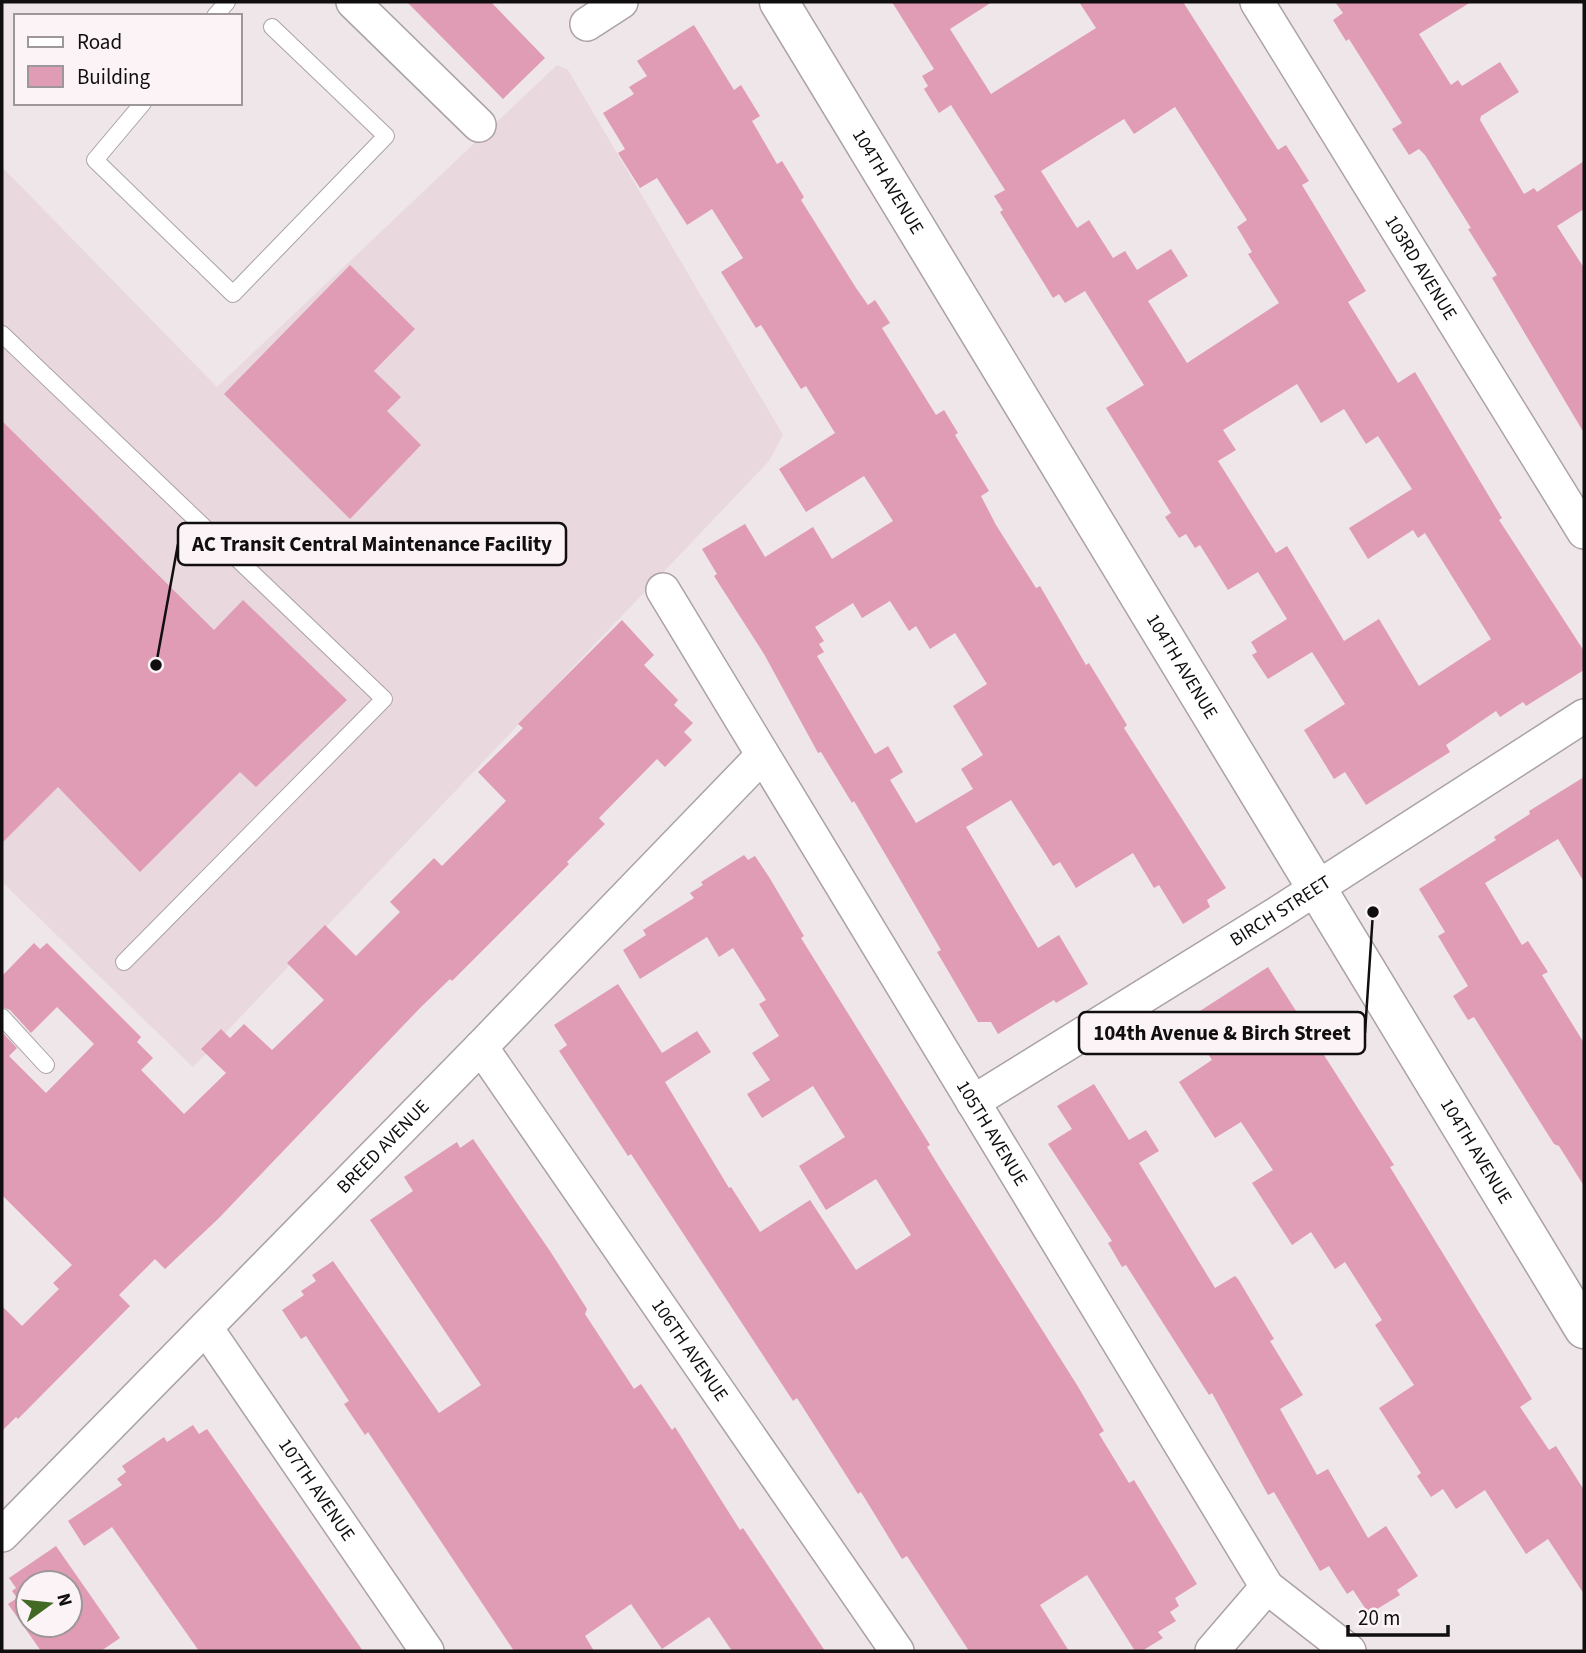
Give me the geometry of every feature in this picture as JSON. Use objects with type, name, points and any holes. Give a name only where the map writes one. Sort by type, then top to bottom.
[{"type":"street","points":[[354,2],[480,125]]},
{"type":"street","points":[[587,24],[621,2]]},
{"type":"street","name":"104TH AVENUE","points":[[779,2],[1584,1329]]},
{"type":"street","name":"103RD AVENUE","points":[[1257,2],[1584,532]]},
{"type":"street","name":"105TH AVENUE","points":[[663,590],[1267,1587],[1349,1651]]},
{"type":"street","name":"BIRCH STREET","points":[[973,1102],[1584,716]]},
{"type":"street","name":"BREED AVENUE","points":[[2,1535],[762,756]]},
{"type":"street","name":"106TH AVENUE","points":[[481,1047],[897,1651]]},
{"type":"street","name":"107TH AVENUE","points":[[206,1328],[427,1651]]},
{"type":"street","points":[[1212,1651],[1267,1587]]},
{"type":"lane","points":[[141,105],[95,160],[233,294],[386,136],[272,27]]},
{"type":"lane","points":[[2,334],[384,699],[124,962]]},
{"type":"lane","points":[[2,1017],[46,1065]]},
{"type":"shaded area","points":[[557,65],[568,70],[783,435],[769,461],[193,1067],[2,882],[2,167],[217,387]]},
{"type":"building","points":[[407,2],[491,2],[545,58],[503,99]]},
{"type":"building","points":[[892,2],[992,2],[950,29],[991,94],[1096,28],[1079,2],[1183,2],[1278,150],[1286,145],[1309,181],[1302,185],[1366,291],[1348,302],[1398,383],[1415,372],[1502,518],[1499,520],[1584,651],[1584,670],[1526,706],[1523,702],[1500,717],[1496,711],[1446,745],[1450,752],[1366,805],[1345,772],[1334,779],[1304,730],[1345,704],[1312,652],[1268,679],[1252,655],[1257,652],[1251,642],[1287,619],[1258,572],[1228,590],[1200,545],[1195,548],[1186,534],[1179,538],[1165,517],[1171,513],[1106,408],[1144,385],[1085,291],[1065,303],[1059,294],[1053,298],[1000,212],[1003,210],[994,196],[1005,190],[951,105],[939,113],[924,89],[928,86],[922,76],[934,69]],"holes":[[[1175,107],[1247,220],[1237,227],[1252,252],[1248,254],[1279,303],[1187,363],[1148,301],[1188,276],[1171,249],[1137,270],[1125,251],[1113,258],[1089,220],[1077,228],[1041,171],[1124,119],[1134,134]],[[1297,384],[1321,423],[1344,409],[1366,444],[1378,436],[1412,489],[1349,528],[1368,559],[1413,530],[1418,538],[1425,533],[1491,639],[1419,686],[1379,619],[1344,641],[1287,546],[1276,553],[1218,461],[1236,450],[1223,430]]]},
{"type":"building","points":[[1335,2],[1471,2],[1419,34],[1451,85],[1458,80],[1462,86],[1500,62],[1519,92],[1481,116],[1480,120],[1524,194],[1534,188],[1537,192],[1584,161],[1584,209],[1557,226],[1584,268],[1584,433],[1492,278],[1497,275],[1468,229],[1471,228],[1425,155],[1419,149],[1409,155],[1392,129],[1402,123],[1349,39],[1346,41],[1333,20],[1343,13]]},
{"type":"building","points":[[694,25],[734,90],[741,85],[760,116],[752,121],[777,164],[782,161],[804,197],[801,200],[868,305],[875,300],[890,323],[882,328],[936,415],[944,410],[958,433],[955,435],[989,491],[981,496],[996,525],[1036,588],[1040,586],[1086,665],[1089,663],[1127,725],[1124,728],[1226,888],[1207,900],[1210,907],[1183,924],[1159,885],[1154,888],[1133,853],[1076,888],[1060,862],[1053,866],[1011,800],[966,827],[1038,948],[1059,935],[1088,984],[1056,1003],[1054,1000],[998,1034],[991,1022],[978,1022],[937,952],[941,950],[898,876],[854,801],[852,803],[821,752],[818,753],[764,654],[714,576],[717,574],[702,549],[745,524],[765,557],[813,527],[832,559],[893,521],[864,476],[806,512],[779,469],[835,433],[806,386],[801,389],[761,325],[756,328],[721,272],[743,258],[712,209],[687,225],[657,178],[640,188],[618,153],[625,149],[603,113],[634,94],[629,87],[647,76],[637,61]],"holes":[[[890,601],[909,631],[916,626],[930,649],[955,633],[987,684],[953,706],[983,755],[961,769],[973,789],[916,823],[890,780],[903,772],[888,746],[875,754],[817,656],[824,652],[819,644],[824,641],[815,627],[853,603],[862,618]]]},
{"type":"building","points":[[350,265],[415,329],[374,371],[401,397],[387,411],[421,445],[350,519],[224,394]]},
{"type":"building","points":[[2,421],[214,630],[243,600],[347,700],[256,787],[240,772],[140,872],[58,787],[2,843]]},
{"type":"building","points":[[622,620],[654,655],[644,665],[678,700],[674,705],[693,723],[684,732],[692,740],[665,767],[657,759],[599,818],[605,824],[567,862],[569,864],[452,981],[450,979],[420,1008],[219,1218],[165,1269],[155,1259],[119,1295],[130,1306],[18,1419],[16,1417],[2,1431],[2,1306],[22,1326],[59,1289],[53,1283],[72,1265],[2,1195],[2,1032],[17,1048],[9,1056],[46,1093],[94,1044],[57,1007],[31,1033],[10,1010],[2,1007],[2,976],[34,943],[40,949],[47,943],[141,1037],[137,1042],[153,1058],[141,1070],[184,1114],[226,1073],[201,1049],[221,1029],[230,1038],[244,1024],[272,1050],[324,1000],[287,963],[325,925],[356,956],[400,912],[390,902],[434,858],[442,866],[506,801],[478,772],[523,728],[518,724]]},
{"type":"building","points":[[1584,777],[1584,882],[1558,839],[1485,883],[1522,945],[1528,941],[1548,972],[1542,975],[1584,1043],[1584,1186],[1559,1146],[1554,1144],[1474,1017],[1468,1020],[1453,996],[1468,986],[1438,936],[1445,932],[1419,889],[1496,840],[1494,837],[1530,814],[1529,811]]},
{"type":"building","points":[[744,855],[748,860],[755,856],[769,877],[804,936],[801,938],[930,1145],[927,1147],[1077,1385],[1104,1431],[1099,1434],[1129,1483],[1134,1480],[1197,1584],[1175,1598],[1179,1606],[1170,1612],[1176,1621],[1158,1632],[1163,1638],[1142,1651],[1135,1651],[1087,1575],[1040,1605],[1069,1651],[969,1651],[907,1556],[902,1559],[861,1492],[858,1494],[797,1398],[793,1401],[631,1154],[628,1156],[559,1051],[567,1045],[554,1025],[618,984],[662,1053],[697,1031],[711,1052],[665,1082],[729,1188],[731,1187],[760,1232],[810,1200],[856,1270],[911,1235],[876,1179],[826,1210],[799,1166],[845,1137],[813,1086],[762,1118],[747,1094],[770,1080],[752,1053],[779,1036],[759,1004],[766,1000],[733,948],[719,957],[707,937],[640,979],[623,950],[646,935],[643,930],[694,898],[690,893],[703,885],[701,882]]},
{"type":"building","points":[[1268,967],[1394,1165],[1390,1167],[1532,1399],[1520,1407],[1549,1450],[1556,1446],[1584,1490],[1584,1594],[1548,1539],[1526,1554],[1485,1490],[1456,1509],[1443,1489],[1431,1497],[1417,1476],[1421,1473],[1379,1408],[1414,1385],[1375,1325],[1382,1320],[1345,1262],[1335,1269],[1311,1232],[1292,1245],[1252,1183],[1273,1170],[1241,1122],[1215,1138],[1179,1082],[1212,1060],[1186,1020]]},
{"type":"building","points":[[1094,1084],[1129,1140],[1146,1130],[1159,1151],[1139,1163],[1215,1288],[1235,1276],[1274,1339],[1270,1341],[1303,1395],[1280,1409],[1317,1475],[1328,1469],[1368,1538],[1386,1526],[1418,1576],[1397,1590],[1400,1595],[1369,1614],[1353,1590],[1347,1594],[1329,1566],[1320,1571],[1274,1492],[1268,1495],[1212,1393],[1209,1395],[1126,1265],[1122,1267],[1108,1243],[1112,1241],[1048,1144],[1072,1129],[1057,1106]]},
{"type":"building","points":[[473,1139],[550,1251],[587,1309],[585,1314],[634,1389],[641,1384],[672,1430],[675,1427],[740,1530],[743,1528],[825,1651],[732,1651],[709,1617],[662,1649],[631,1604],[585,1636],[594,1651],[514,1651],[368,1432],[365,1435],[344,1404],[349,1401],[306,1336],[301,1339],[282,1310],[304,1295],[301,1291],[316,1281],[312,1275],[333,1261],[439,1413],[481,1385],[370,1220],[413,1191],[404,1177],[457,1142],[460,1148]]},
{"type":"building","points":[[193,1425],[199,1434],[207,1429],[363,1651],[199,1651],[112,1527],[84,1546],[68,1521],[122,1485],[117,1479],[126,1472],[122,1466],[164,1437],[167,1442]]},
{"type":"building","points":[[56,1546],[72,1569],[22,1569]]},
{"type":"building","points":[[84,1586],[120,1638],[101,1651],[41,1651],[33,1639],[84,1639]]},
{"type":"building","points":[[14,1600],[14,1613],[8,1604]]},
{"type":"place","name":"AC Transit Central Maintenance Facility","points":[[156,665]]},
{"type":"place","name":"104th Avenue & Birch Street","points":[[1373,912]]}]
